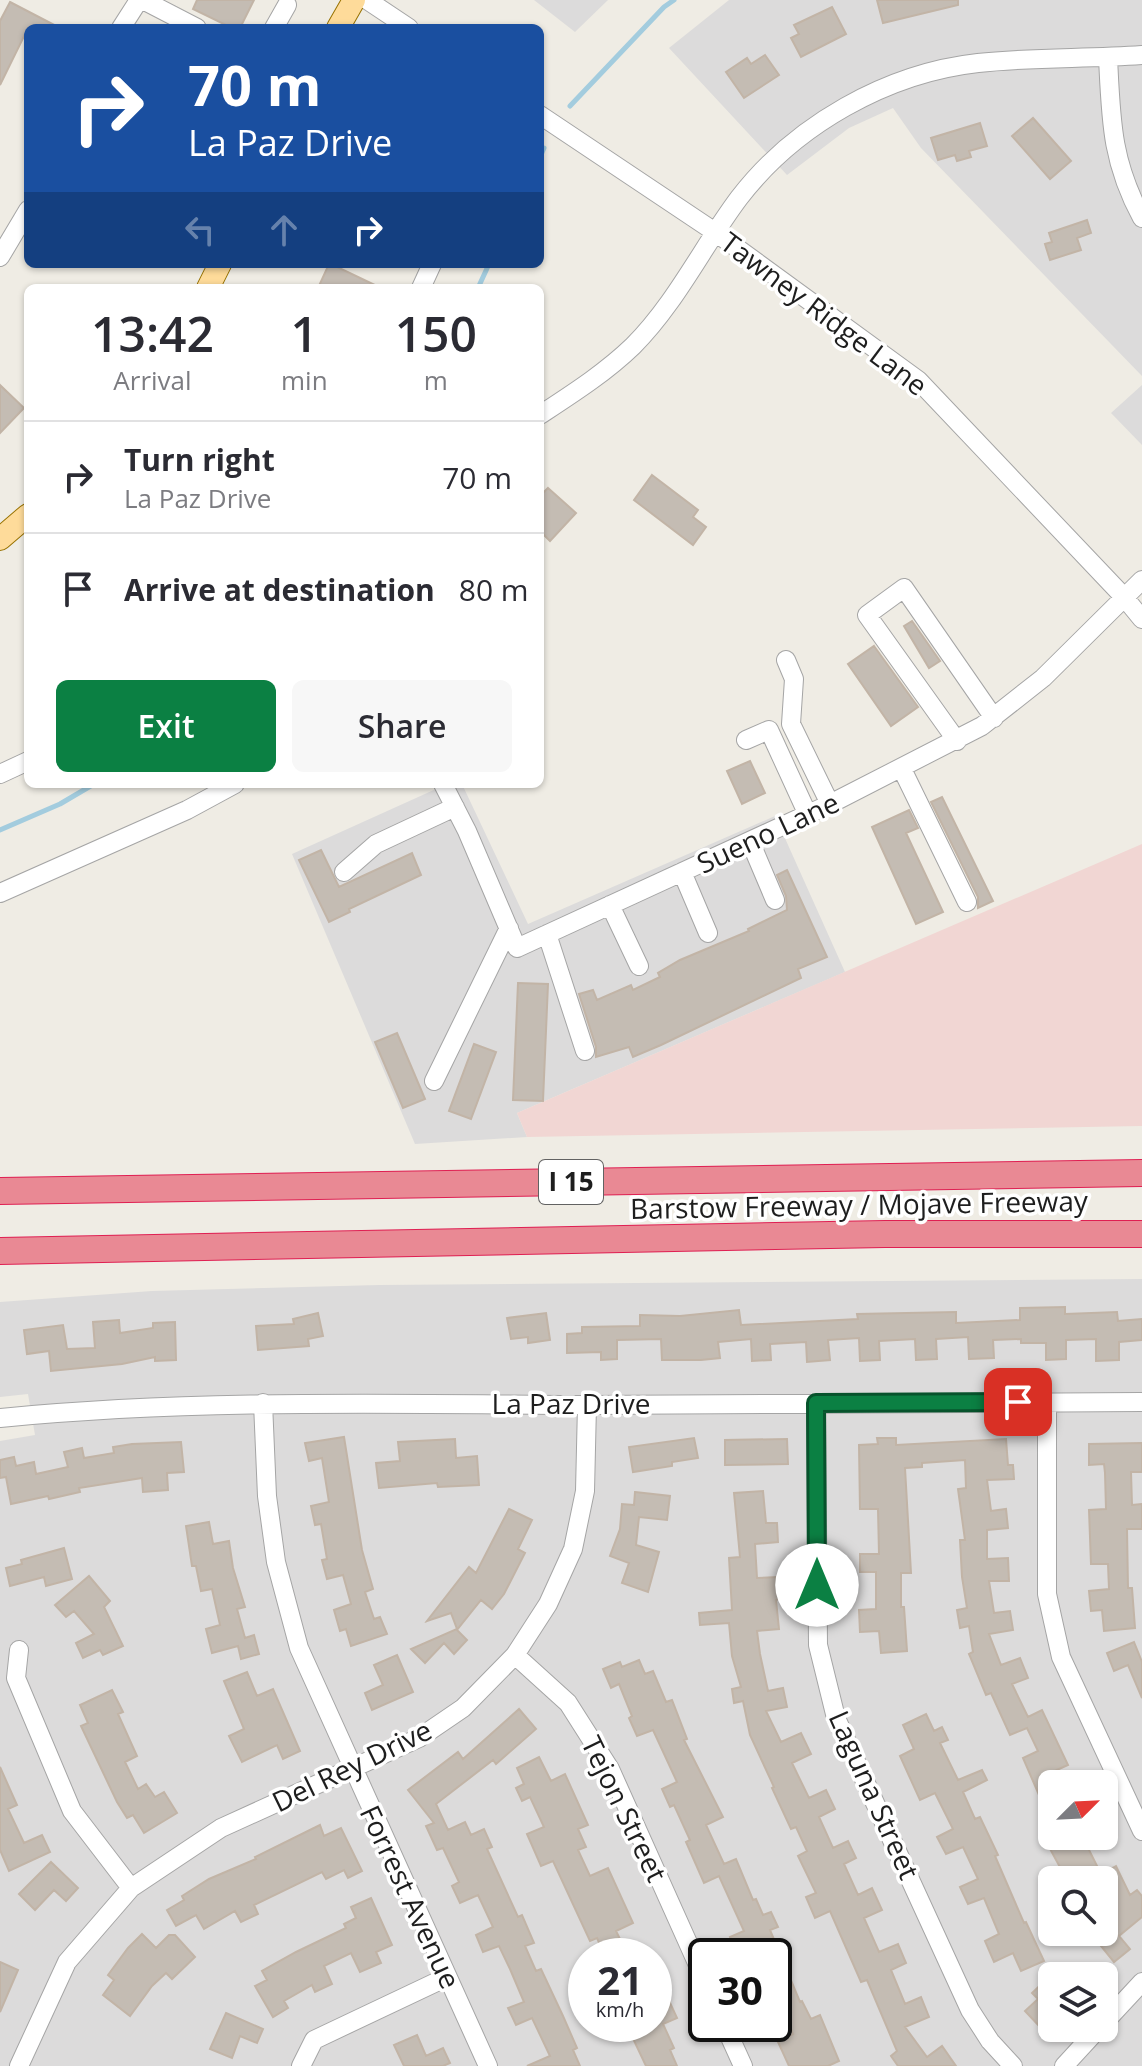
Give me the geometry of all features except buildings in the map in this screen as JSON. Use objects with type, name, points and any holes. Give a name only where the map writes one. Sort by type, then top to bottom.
[{"type":"highway","name":"Barstow Freeway / Mojave Freeway","points":[[0,1191],[1142,1173]]},
{"type":"highway","name":"Barstow Freeway / Mojave Freeway","points":[[0,1251],[869,1235],[1142,1234]]},
{"type":"main road","points":[[340,24],[354,0]]},
{"type":"main road","points":[[0,539],[24,518]]},
{"type":"street","points":[[124,24],[141,0],[189,24]]},
{"type":"street","points":[[367,0],[403,24]]},
{"type":"street","points":[[276,24],[287,5]]},
{"type":"street","points":[[544,412],[599,375],[634,345],[681,284],[741,195],[796,140],[825,119],[886,88],[928,73],[974,63],[1142,55]]},
{"type":"street","points":[[1108,57],[1114,144],[1120,171],[1142,218]]},
{"type":"street","name":"Tawney Ridge Lane","points":[[544,118],[715,232],[918,380],[1142,619]]},
{"type":"street","points":[[0,257],[24,217]]},
{"type":"street","name":"Sueno Lane","points":[[509,928],[517,948],[808,815],[957,741],[994,718],[1043,678],[1142,580]]},
{"type":"street","points":[[957,741],[867,615],[904,588],[994,718]]},
{"type":"street","points":[[786,660],[794,679],[791,724],[830,804]]},
{"type":"street","points":[[746,740],[769,730],[808,815]]},
{"type":"street","points":[[0,774],[24,763]]},
{"type":"street","points":[[902,769],[967,902]]},
{"type":"street","points":[[0,893],[187,810],[228,788]]},
{"type":"street","points":[[434,1081],[509,928],[445,788]]},
{"type":"street","points":[[344,872],[376,844],[455,807]]},
{"type":"street","points":[[750,841],[775,900]]},
{"type":"street","points":[[682,872],[708,933]]},
{"type":"street","points":[[610,905],[639,966]]},
{"type":"street","points":[[547,934],[585,1051]]},
{"type":"street","points":[[1047,1402],[1047,1594],[1052,1619],[1061,1657],[1142,1831]]},
{"type":"street","name":"La Paz Drive","points":[[0,1418],[155,1406],[263,1403],[1142,1402]]},
{"type":"street","name":"Forrest Avenue","points":[[263,1403],[267,1496],[276,1562],[299,1648],[488,2066]]},
{"type":"street","name":"Laguna Street","points":[[816,1403],[818,1645],[836,1718],[970,2010],[990,2041],[1013,2066]]},
{"type":"street","name":"Del Rey Drive","points":[[19,2066],[67,1962],[131,1888],[221,1828],[419,1738],[463,1708],[515,1655],[548,1604],[573,1549],[585,1491],[587,1405]]},
{"type":"street","points":[[19,1650],[16,1678],[72,1811],[131,1888]]},
{"type":"street","name":"Tejon Street","points":[[515,1655],[568,1703],[610,1769],[688,1943]]},
{"type":"street","points":[[301,2066],[314,2040],[447,1977]]},
{"type":"street","points":[[1118,2008],[1142,1982]]},
{"type":"street","points":[[732,2042],[743,2066]]},
{"type":"street","points":[[1064,2066],[1086,2042]]},
{"type":"shaded area","points":[[534,0],[608,0],[575,32]]},
{"type":"shaded area","points":[[729,0],[1142,0],[1142,376],[921,148],[893,108],[849,128],[787,175],[669,48]]},
{"type":"shaded area","points":[[1142,385],[1142,445],[1111,413]]},
{"type":"shaded area","points":[[438,788],[464,788],[528,924],[775,816],[845,972],[517,1113],[527,1137],[415,1144],[292,854]]},
{"type":"shaded area","points":[[1142,844],[1142,1126],[527,1137],[517,1113]]},
{"type":"shaded area","points":[[1142,1279],[1142,2066],[0,2066],[0,1441],[35,1435],[28,1394],[0,1397],[0,1302],[152,1291],[379,1285]]},
{"type":"waterway","points":[[570,106],[674,0]]},
{"type":"waterway","points":[[480,284],[487,268]]},
{"type":"waterway","points":[[0,830],[60,804],[87,788]]},
{"type":"route","points":[[817,1585],[816,1403],[1018,1402]]}]
